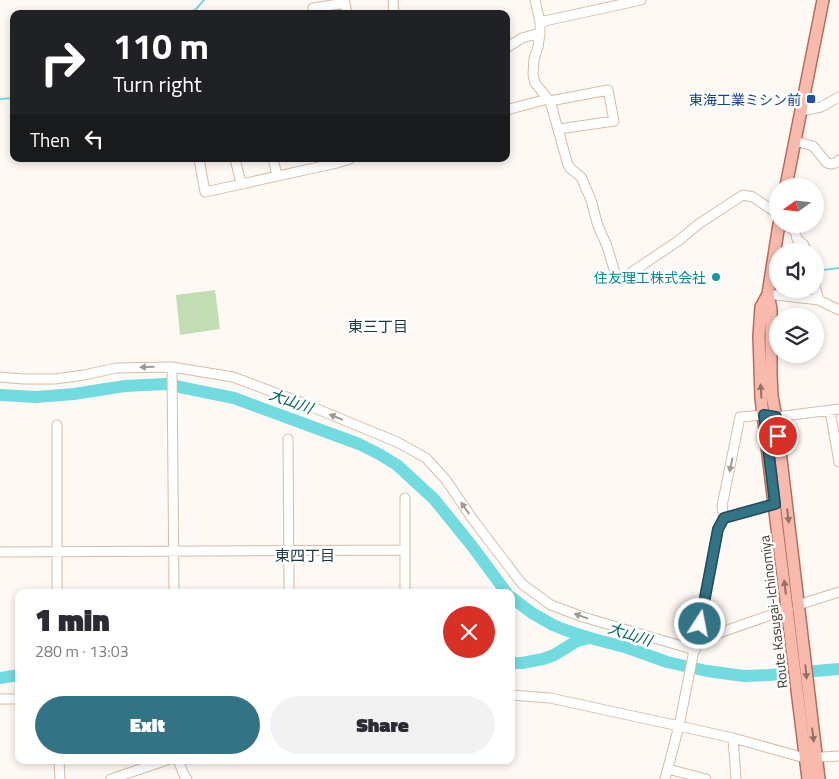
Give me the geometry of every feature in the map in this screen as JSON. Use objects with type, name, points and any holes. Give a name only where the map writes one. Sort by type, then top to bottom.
[{"type":"main road","points":[[788,178],[823,0]]},
{"type":"main road","name":"Route Kasugai-Ichinomiya","points":[[777,233],[768,294],[771,309],[772,388],[810,758],[808,779]]},
{"type":"main road","name":"Route Kasugai-Ichinomiya","points":[[768,294],[761,307],[759,336],[760,374],[775,504],[793,607]]},
{"type":"main road","name":"Route Kasugai-Ichinomiya","points":[[810,758],[819,779]]},
{"type":"street","points":[[534,0],[540,22],[538,47],[534,59],[533,74],[535,82],[549,100],[568,165],[581,176],[616,276],[623,278],[743,194],[753,197],[769,208]]},
{"type":"street","points":[[540,22],[609,3],[641,0]]},
{"type":"street","points":[[313,10],[313,8],[345,3],[346,10]]},
{"type":"street","points":[[510,46],[522,38],[540,34]]},
{"type":"street","points":[[510,109],[608,90],[614,122],[559,129]]},
{"type":"street","points":[[801,111],[821,107],[839,97]]},
{"type":"street","points":[[795,141],[813,146],[827,163],[839,162]]},
{"type":"street","points":[[200,162],[205,192],[332,162]]},
{"type":"street","points":[[236,162],[241,183]]},
{"type":"street","points":[[274,162],[277,175]]},
{"type":"street","points":[[768,294],[819,300],[839,310]]},
{"type":"street","points":[[172,367],[174,589]]},
{"type":"street","points":[[0,377],[55,379],[116,368],[172,367],[233,377],[397,442],[426,458],[446,480],[474,521],[522,584],[551,605],[583,617],[695,648],[793,607],[839,592]]},
{"type":"street","points":[[665,779],[688,685],[718,529],[724,518],[722,506],[740,417],[764,415],[776,417],[835,410],[839,462]]},
{"type":"street","points":[[57,425],[57,589]]},
{"type":"street","points":[[288,439],[289,589]]},
{"type":"street","points":[[405,498],[405,589]]},
{"type":"street","points":[[724,518],[775,504]]},
{"type":"street","points":[[0,552],[405,550]]},
{"type":"street","points":[[515,695],[550,698],[733,738],[810,758],[839,756]]},
{"type":"street","points":[[0,700],[15,699]]},
{"type":"street","points":[[733,738],[736,779]]},
{"type":"street","points":[[59,764],[60,779]]},
{"type":"street","points":[[110,779],[155,764]]},
{"type":"street","points":[[180,764],[187,779]]},
{"type":"street","points":[[668,769],[706,779]]},
{"type":"green space","points":[[215,290],[220,329],[180,335],[176,295]]},
{"type":"waterway","points":[[194,10],[204,0]]},
{"type":"waterway","points":[[0,99],[10,98]]},
{"type":"waterway","points":[[824,270],[839,268]]},
{"type":"waterway","name":"大山川","points":[[0,395],[36,397],[74,394],[125,386],[165,384],[234,398],[359,444],[397,465],[434,499],[504,589]]},
{"type":"waterway","name":"大山川","points":[[515,600],[532,613],[568,631],[628,648],[667,662],[707,671],[744,676],[839,669]]},
{"type":"waterway","points":[[515,663],[543,659],[554,655],[577,641],[590,638]]},
{"type":"waterway","points":[[0,678],[15,676]]},
{"type":"place","name":"東海工業ミシン前","points":[[811,99]]},
{"type":"place","name":"住友理工株式会社","points":[[716,277]]},
{"type":"district","name":"東三丁目","points":[[378,326]]},
{"type":"district","name":"東四丁目","points":[[305,555]]},
{"type":"route","points":[[700,624],[718,529],[724,518],[775,504],[764,415],[776,417],[778,436]]}]
